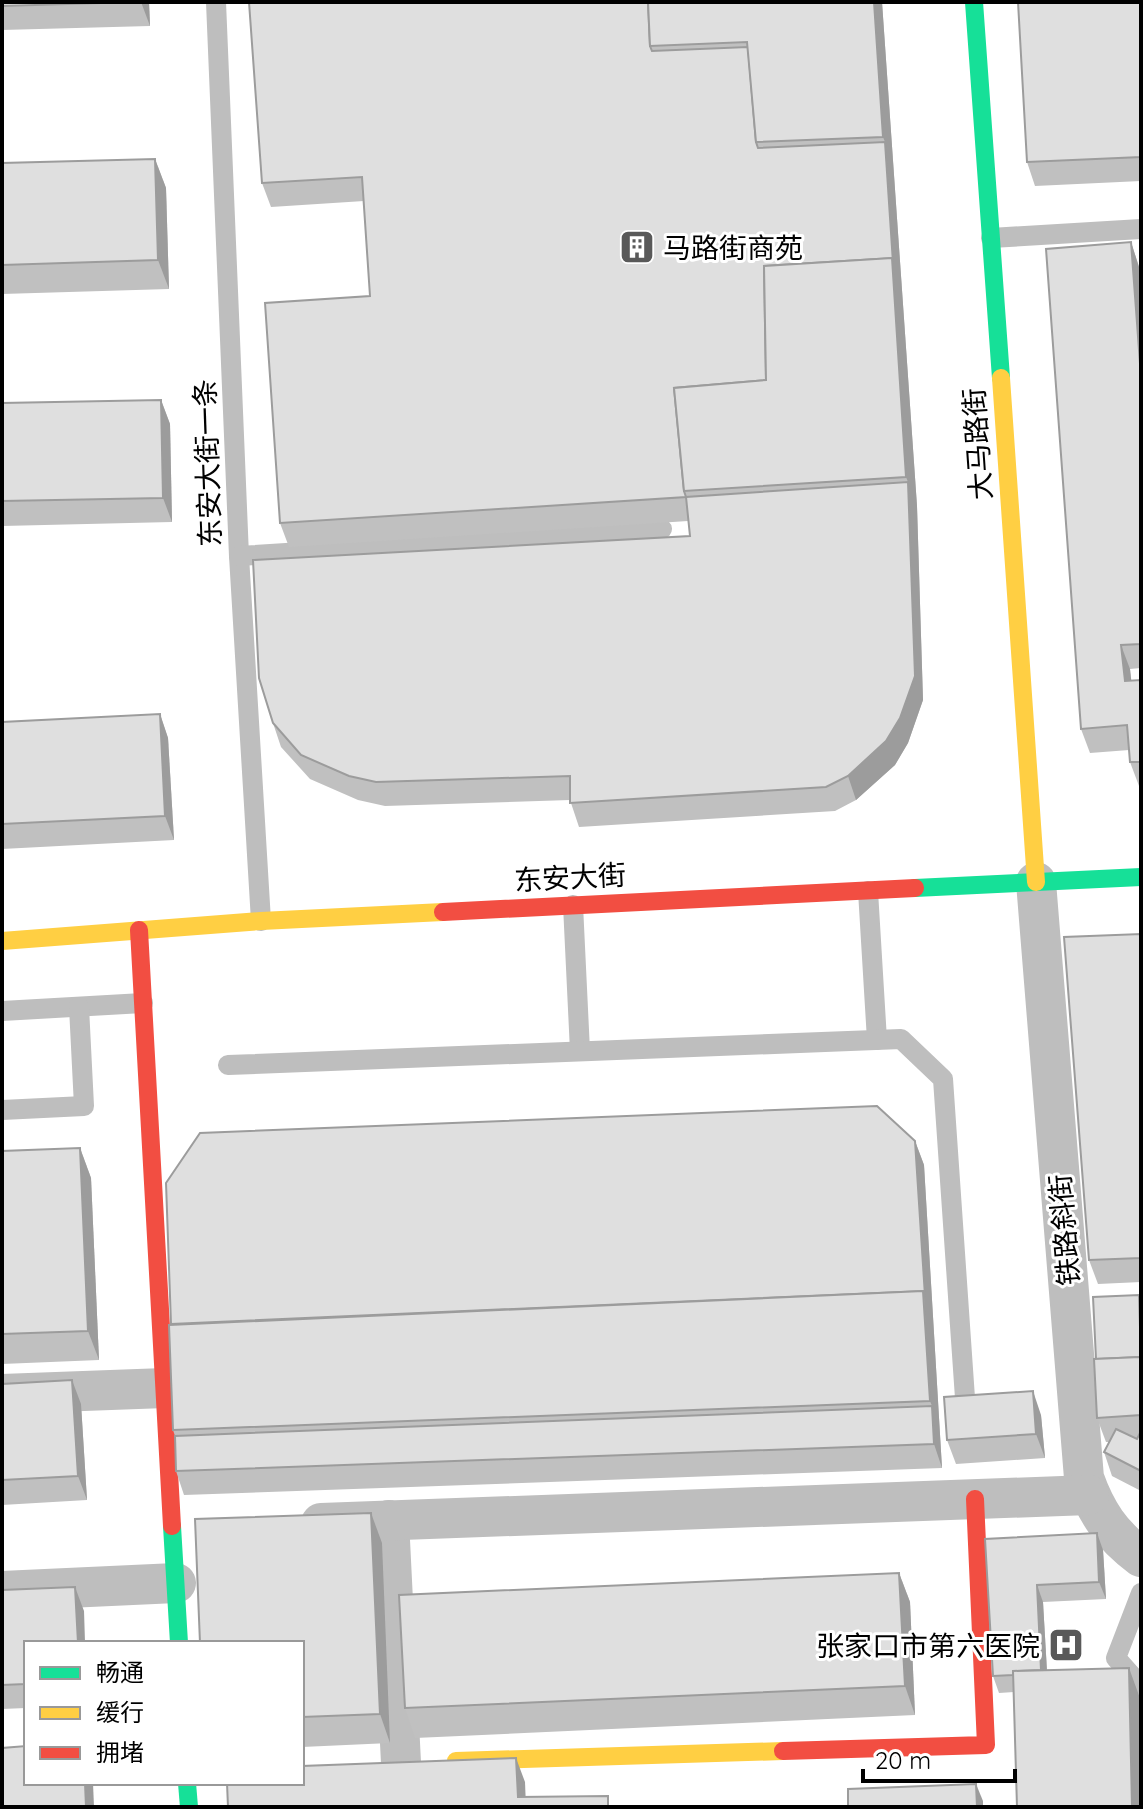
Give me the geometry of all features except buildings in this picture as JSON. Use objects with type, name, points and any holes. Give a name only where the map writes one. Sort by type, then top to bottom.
[{"type":"street","name":"大马路街","points":[[974,2],[1036,882]]},
{"type":"street","name":"东安大街","points":[[2,941],[261,921],[1141,877]]},
{"type":"street","name":"铁路斜街","points":[[1036,882],[1069,1302],[1099,1449],[1089,1495],[1107,1526],[1141,1557]]},
{"type":"street","points":[[139,930],[165,1388],[192,1527],[176,1583],[179,1641]]},
{"type":"street","points":[[1069,1302],[1112,1300]]},
{"type":"street","points":[[2,1394],[165,1388]]},
{"type":"street","points":[[285,1524],[1089,1495]]},
{"type":"street","points":[[389,1520],[409,1763],[986,1745],[975,1499]]},
{"type":"street","points":[[2,1591],[176,1583]]},
{"type":"street","points":[[187,1785],[189,1807]]},
{"type":"lane","name":"东安大街一条","points":[[216,2],[239,556],[261,921]]},
{"type":"lane","points":[[991,238],[1141,229]]},
{"type":"lane","points":[[239,556],[662,529]]},
{"type":"lane","points":[[868,891],[877,1040]]},
{"type":"lane","points":[[573,905],[580,1051]]},
{"type":"lane","points":[[2,1011],[143,1003]]},
{"type":"lane","points":[[2,1110],[84,1106],[79,1007]]},
{"type":"lane","points":[[228,1065],[901,1039],[943,1079],[965,1398]]},
{"type":"lane","points":[[1141,1593],[1116,1658],[1141,1686]]},
{"type":"traffic: fast","points":[[974,2],[1001,378]]},
{"type":"traffic: fast","points":[[915,888],[1141,877]]},
{"type":"traffic: fast","points":[[172,1526],[179,1641]]},
{"type":"traffic: fast","points":[[187,1785],[189,1807]]},
{"type":"traffic: slow","points":[[1001,378],[1036,882]]},
{"type":"traffic: slow","points":[[2,941],[261,921],[443,912]]},
{"type":"traffic: slow","points":[[456,1761],[783,1751]]},
{"type":"traffic: jam","points":[[443,912],[915,888]]},
{"type":"traffic: jam","points":[[139,930],[172,1526]]},
{"type":"traffic: jam","points":[[783,1751],[986,1745],[975,1499]]},
{"type":"place","name":"马路街商苑","points":[[637,247]]},
{"type":"place","name":"张家口市第六医院","points":[[1066,1645]]}]
